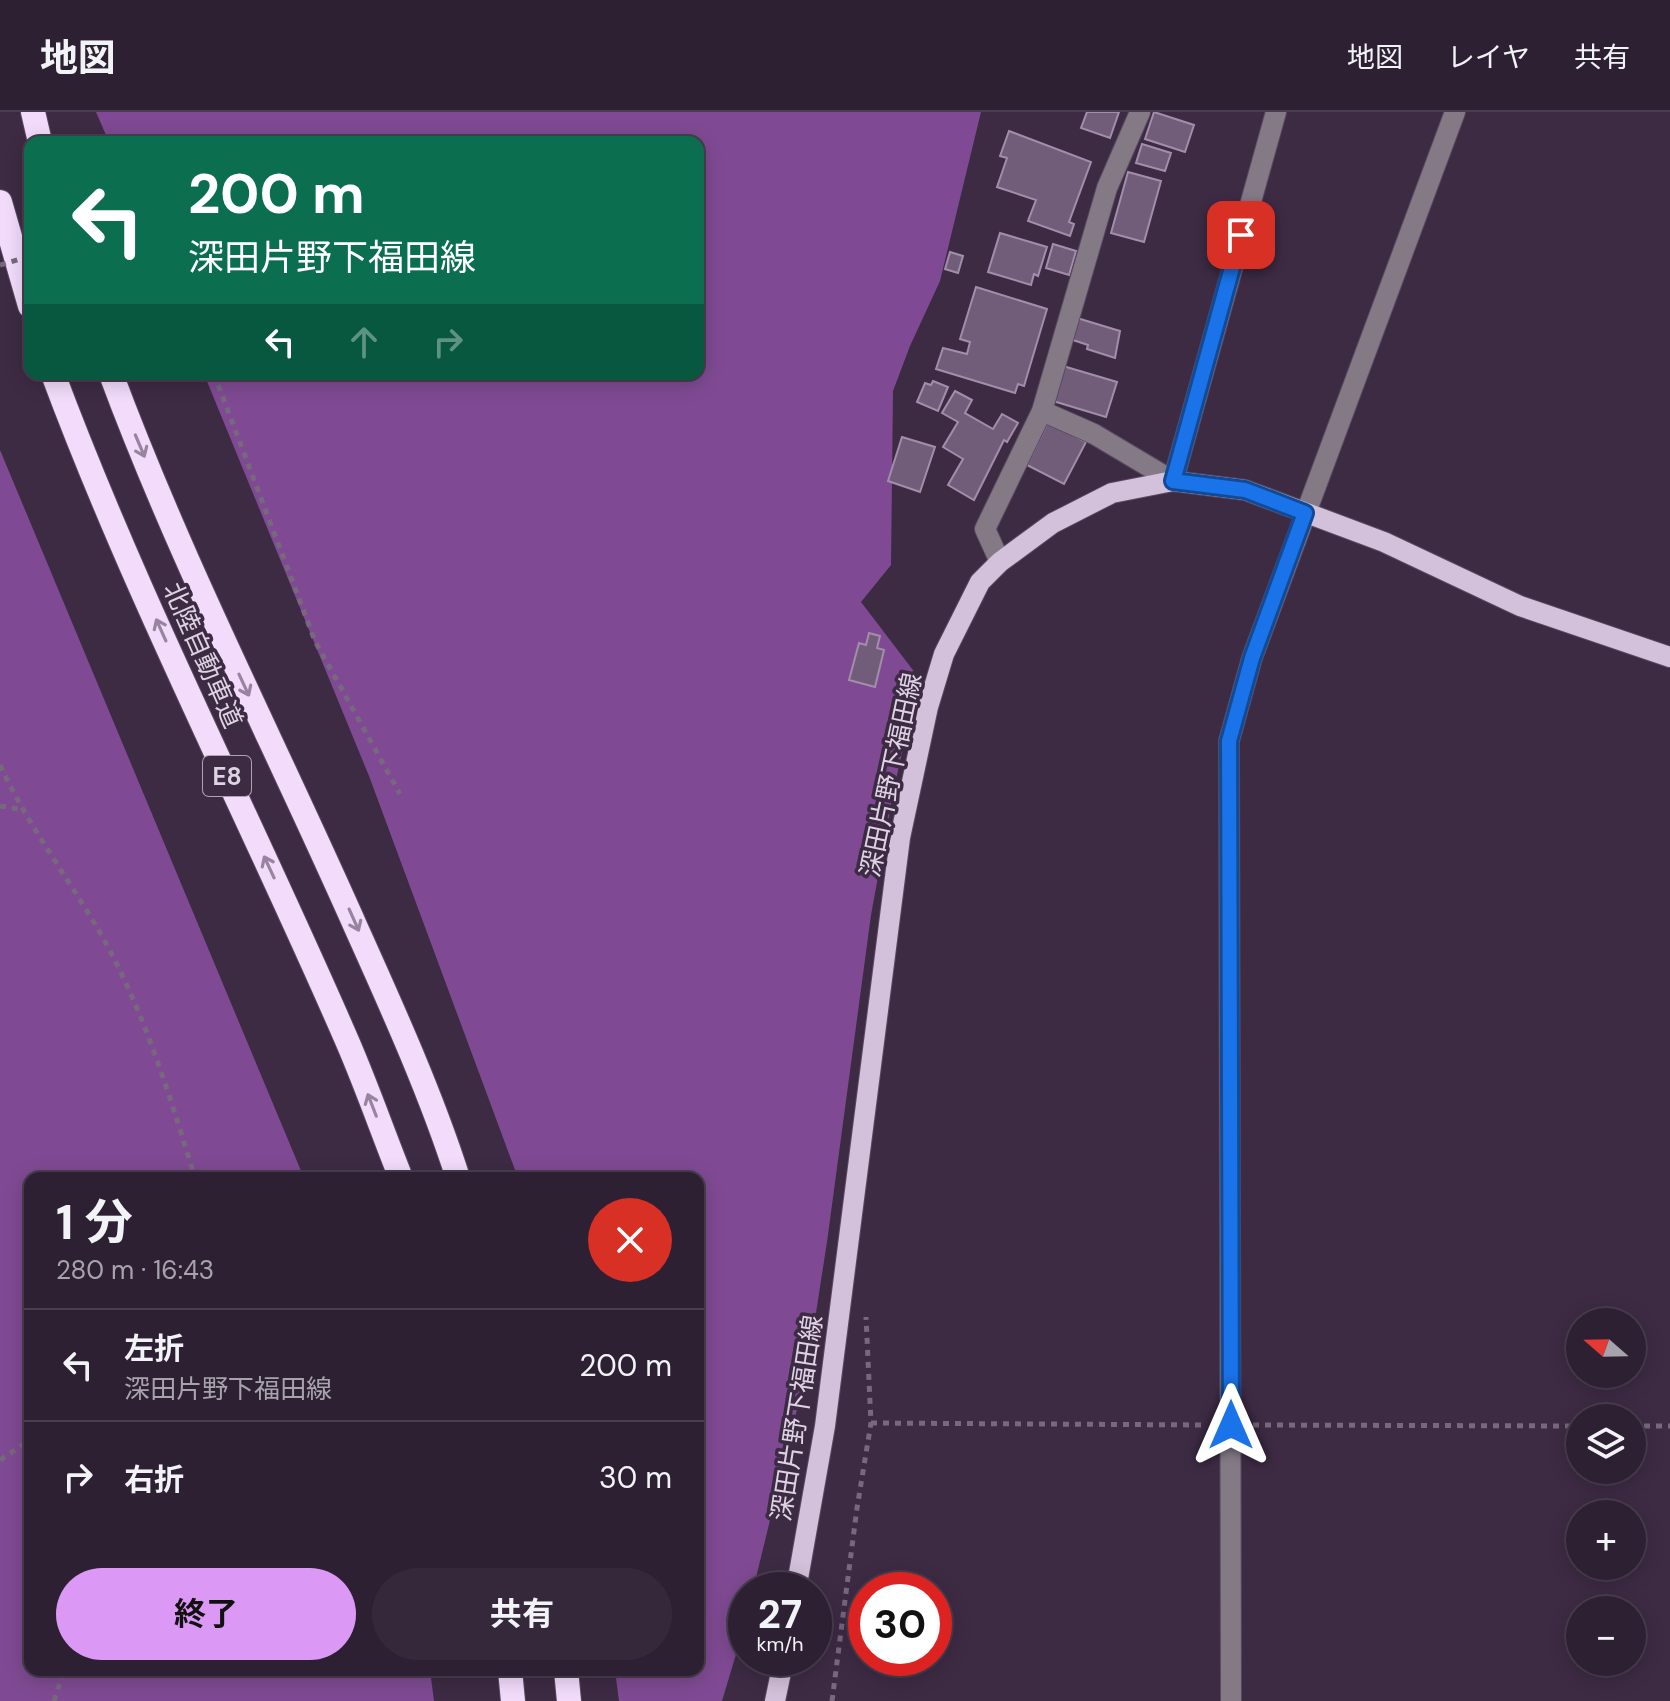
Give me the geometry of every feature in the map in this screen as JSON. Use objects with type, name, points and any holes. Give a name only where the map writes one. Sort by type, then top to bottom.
[{"type":"highway","points":[[33,112],[39,136]]},
{"type":"highway","points":[[0,202],[24,285]]},
{"type":"highway","name":"北陸自動車道","points":[[55,380],[122,544],[348,1045],[399,1172]]},
{"type":"highway","name":"北陸自動車道","points":[[114,380],[223,638],[319,842],[399,1023],[456,1172]]},
{"type":"highway","points":[[511,1676],[513,1701]]},
{"type":"highway","points":[[567,1676],[569,1701]]},
{"type":"main road","name":"深田片野下福田線","points":[[799,1572],[825,1426],[900,838],[928,707],[944,654],[980,582],[1000,562],[1053,523],[1112,493],[1173,481],[1245,490],[1384,542],[1520,606],[1670,657]]},
{"type":"main road","points":[[775,1701],[780,1676]]},
{"type":"street","points":[[1000,562],[985,529],[1042,411],[1107,188],[1140,112]]},
{"type":"street","points":[[1042,411],[1094,434],[1173,481],[1276,112]]},
{"type":"street","points":[[1231,1701],[1229,741],[1252,658],[1455,112]]},
{"type":"path","points":[[0,265],[24,258]]},
{"type":"path","points":[[216,380],[315,641],[400,794]]},
{"type":"path","points":[[0,765],[105,942],[156,1056],[193,1172]]},
{"type":"path","points":[[0,806],[24,810]]},
{"type":"path","points":[[832,1701],[871,1423],[864,1311]]},
{"type":"path","points":[[1646,1426],[1670,1426]]},
{"type":"path","points":[[0,1460],[24,1444]]},
{"type":"path","points":[[54,1701],[62,1676]]},
{"type":"shaded area","points":[[96,112],[981,112],[940,281],[893,391],[891,565],[861,602],[919,678],[895,784],[871,915],[808,1364],[757,1572],[728,1572],[730,1676],[722,1701],[619,1701],[616,1676],[704,1676],[704,1172],[516,1172],[369,776],[206,380],[704,380],[704,136],[106,136]]},
{"type":"shaded area","points":[[0,450],[301,1172],[24,1172],[24,1676],[431,1676],[434,1701],[0,1701]]},
{"type":"building","points":[[1087,112],[1119,112],[1110,138],[1081,128]]},
{"type":"building","points":[[1154,112],[1194,125],[1185,152],[1145,139]]},
{"type":"building","points":[[1009,131],[1091,162],[1069,222],[1074,224],[1070,236],[1028,221],[1036,200],[997,187],[1007,158],[1000,156]]},
{"type":"building","points":[[1142,144],[1171,153],[1165,171],[1136,163]]},
{"type":"building","points":[[1128,172],[1161,181],[1144,242],[1111,233]]},
{"type":"building","points":[[1000,233],[1047,247],[1038,276],[1034,274],[1031,285],[988,272]]},
{"type":"building","points":[[1053,244],[1076,251],[1069,275],[1046,268]]},
{"type":"building","points":[[950,252],[963,256],[958,273],[945,269]]},
{"type":"building","points":[[976,287],[1047,309],[1024,386],[1018,384],[1015,393],[936,369],[943,348],[967,354],[970,342],[960,339]]},
{"type":"building","points":[[1077,318],[1120,331],[1115,358],[1087,349],[1088,345],[1070,339]]},
{"type":"building","points":[[1063,366],[1117,382],[1106,417],[1053,401]]},
{"type":"building","points":[[933,381],[948,387],[938,411],[917,402],[925,383],[931,385]]},
{"type":"building","points":[[955,391],[972,400],[965,413],[993,429],[1002,414],[1018,423],[1007,442],[1004,440],[974,500],[948,485],[963,459],[943,447],[958,422],[942,413]]},
{"type":"building","points":[[1048,422],[1086,442],[1064,484],[1027,465]]},
{"type":"building","points":[[902,437],[935,447],[920,492],[888,481]]},
{"type":"building","points":[[869,633],[880,636],[877,648],[884,650],[875,687],[849,680],[859,643],[866,645]]},
{"type":"route","points":[[1231,1425],[1229,741],[1252,658],[1305,513],[1245,490],[1173,481],[1241,235]]}]
